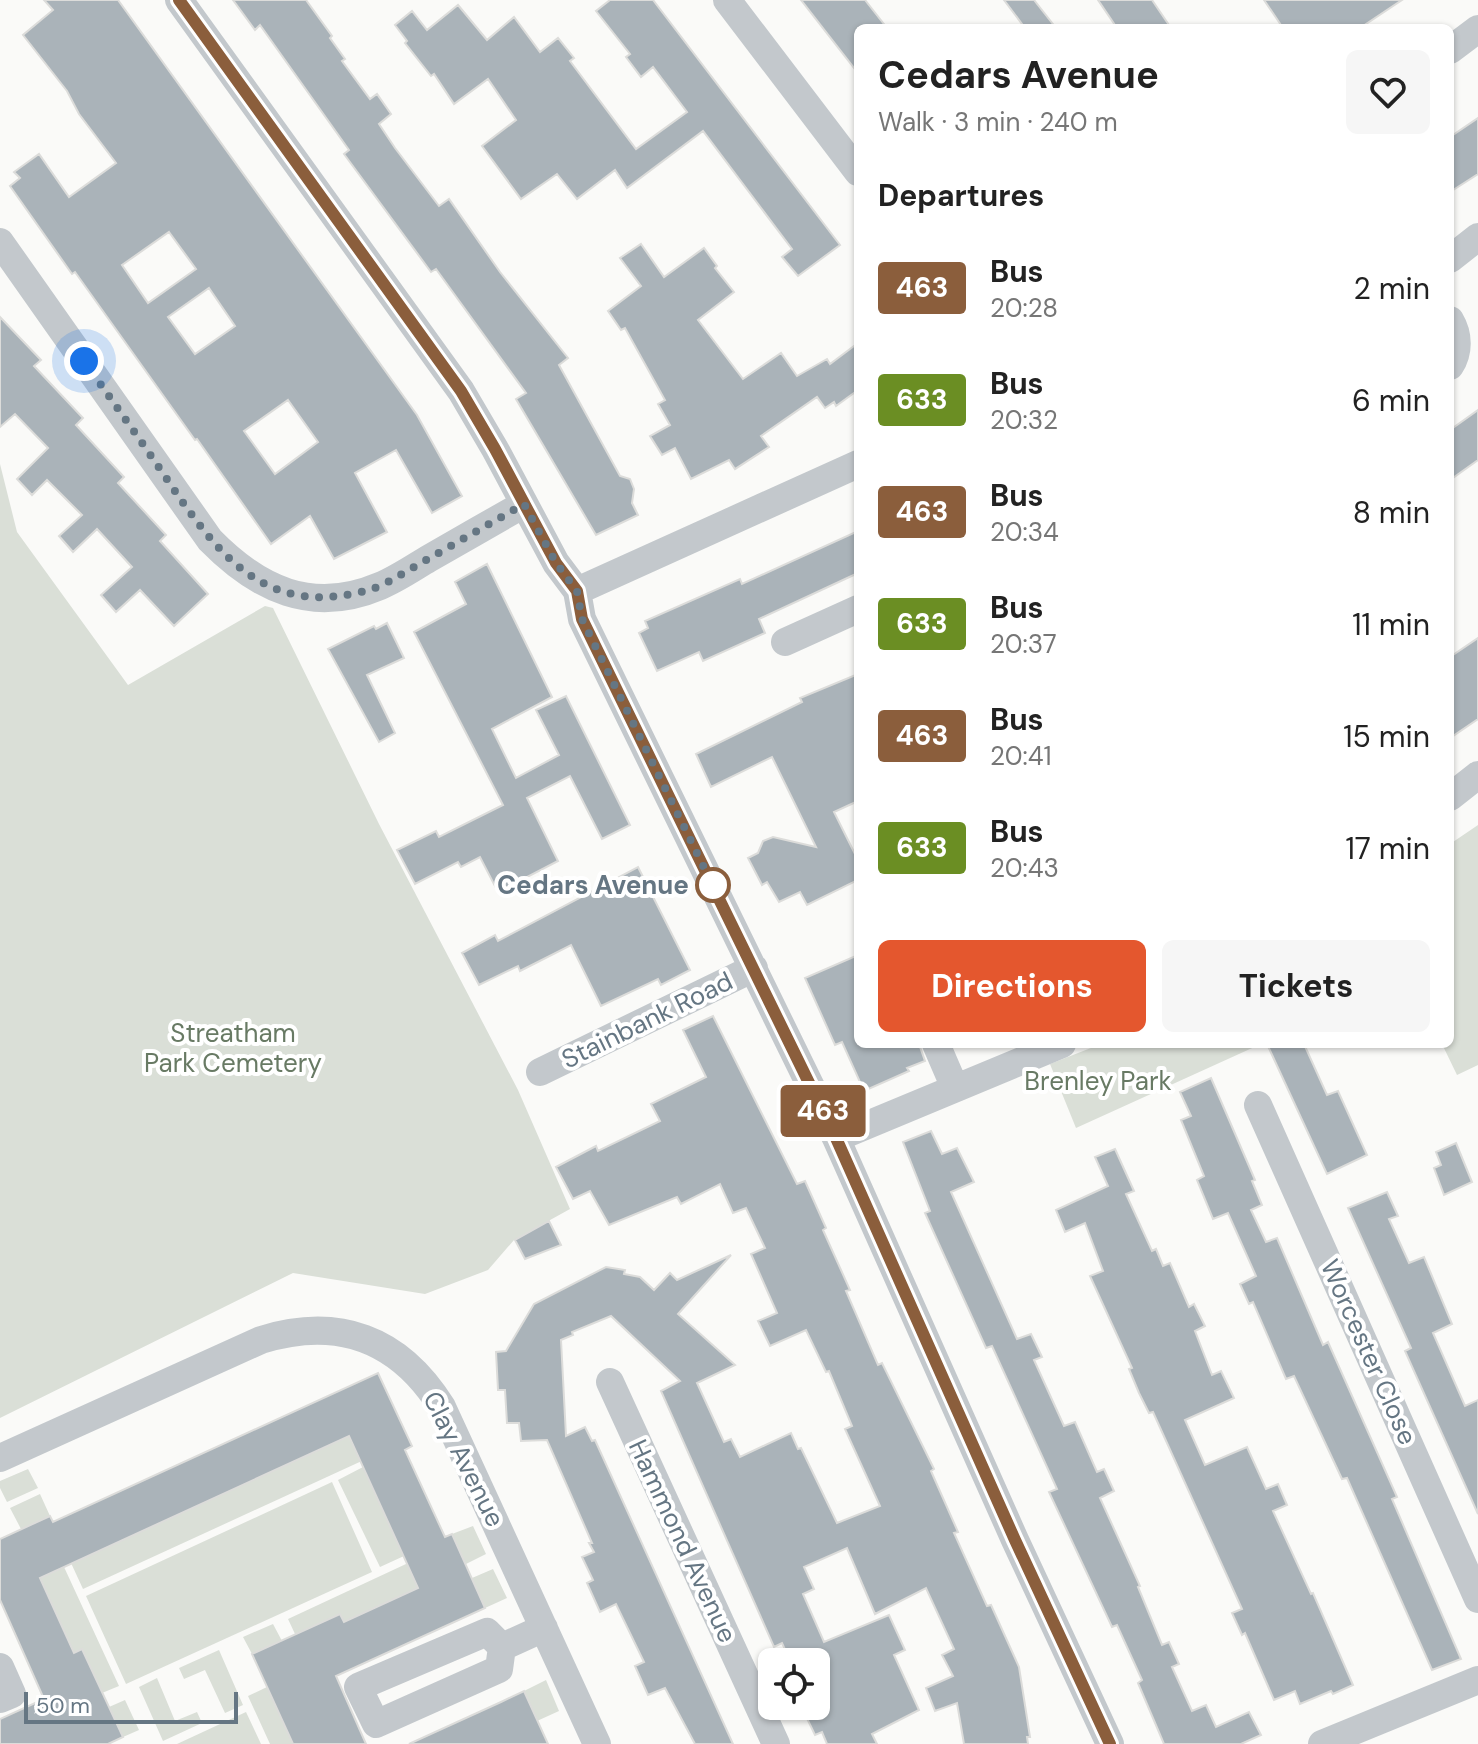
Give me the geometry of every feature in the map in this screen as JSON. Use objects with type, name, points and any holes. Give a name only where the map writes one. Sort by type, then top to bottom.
[{"type":"street","points":[[179,0],[447,370],[495,449],[556,563],[577,591],[582,619],[836,1138],[1015,1540],[1110,1744]]},
{"type":"street","points":[[727,0],[854,167]]},
{"type":"street","points":[[1454,47],[1478,29]]},
{"type":"street","points":[[1454,256],[1478,237]]},
{"type":"street","points":[[4,257],[210,540],[234,564],[264,584],[280,591],[319,598],[360,593],[390,581],[524,504]]},
{"type":"street","points":[[1454,332],[1457,341],[1454,360]]},
{"type":"street","points":[[577,591],[854,470]]},
{"type":"street","points":[[785,642],[854,611]]},
{"type":"street","points":[[1454,794],[1478,775]]},
{"type":"street","name":"Stainbank Road","points":[[540,1072],[754,968]]},
{"type":"street","points":[[938,1048],[955,1088]]},
{"type":"street","points":[[836,1138],[1052,1048]]},
{"type":"street","name":"Worcester Close","points":[[1258,1105],[1478,1599]]},
{"type":"street","name":"Clay Avenue","points":[[0,1458],[261,1340],[312,1329],[365,1338],[410,1365],[442,1407],[597,1744]]},
{"type":"street","name":"Hammond Avenue","points":[[610,1382],[776,1744]]},
{"type":"street","points":[[502,1647],[544,1628]]},
{"type":"street","points":[[487,1632],[502,1647],[499,1669],[376,1724],[358,1687],[487,1632]]},
{"type":"street","points":[[0,1667],[12,1694],[0,1699]]},
{"type":"street","points":[[1322,1744],[1478,1680]]},
{"type":"green space","name":"Streatham Park Cemetery","points":[[0,464],[17,532],[128,685],[265,606],[273,608],[379,824],[518,1090],[570,1209],[514,1240],[488,1270],[425,1294],[293,1273],[0,1418]]},
{"type":"green space","points":[[1478,825],[1478,1065],[1457,1075],[1444,1048],[1454,1048],[1454,841]]},
{"type":"green space","name":"Brenley Park","points":[[1091,1048],[1252,1048],[1076,1128],[1050,1064]]},
{"type":"green space","points":[[364,1429],[377,1454],[83,1589],[71,1563]]},
{"type":"green space","points":[[363,1467],[404,1556],[380,1567],[338,1480]]},
{"type":"green space","points":[[28,1469],[38,1488],[7,1502],[0,1481]]},
{"type":"green space","points":[[332,1482],[372,1572],[126,1684],[86,1596]]},
{"type":"green space","points":[[40,1494],[50,1516],[21,1529],[10,1508]]},
{"type":"green space","points":[[473,1526],[486,1554],[466,1564],[452,1534]]},
{"type":"green space","points":[[58,1554],[119,1686],[102,1693],[82,1650],[74,1653],[34,1565]]},
{"type":"green space","points":[[421,1557],[431,1582],[344,1622],[340,1614],[295,1634],[288,1619]]},
{"type":"green space","points":[[493,1569],[507,1598],[485,1608],[472,1578]]},
{"type":"green space","points":[[273,1624],[282,1641],[252,1654],[243,1637]]},
{"type":"green space","points":[[219,1650],[243,1705],[225,1713],[205,1670],[184,1679],[179,1668]]},
{"type":"green space","points":[[157,1678],[175,1721],[197,1712],[202,1723],[163,1741],[139,1687]]},
{"type":"green space","points":[[546,1680],[559,1711],[537,1721],[524,1691]]},
{"type":"green space","points":[[267,1687],[293,1744],[270,1744],[248,1696]]},
{"type":"green space","points":[[125,1700],[139,1730],[123,1737],[109,1707]]},
{"type":"green space","points":[[246,1712],[261,1744],[177,1744]]},
{"type":"building","points":[[44,0],[118,0],[417,415],[462,496],[432,513],[396,450],[355,473],[387,532],[334,559],[310,516],[271,544],[10,186],[20,178],[14,172],[39,154],[69,197],[116,163],[79,114],[67,91],[23,35],[53,10]],"holes":[[[169,232],[196,269],[148,303],[122,265]],[[209,288],[235,326],[195,354],[168,317]],[[288,400],[318,442],[275,474],[244,431]]]},
{"type":"building","points":[[233,0],[306,0],[332,36],[330,38],[345,59],[342,61],[370,99],[377,94],[391,114],[379,124],[395,148],[439,206],[449,199],[500,272],[568,358],[559,365],[620,476],[630,479],[634,489],[632,503],[638,515],[596,535],[516,399],[526,393],[436,269],[431,272],[344,154],[349,150],[260,25],[255,30]]},
{"type":"building","points":[[610,0],[653,0],[840,245],[798,276],[782,257],[792,249],[703,131],[627,188],[615,170],[577,199],[557,174],[521,199],[482,146],[516,120],[488,79],[454,104],[434,74],[431,76],[405,43],[407,41],[395,25],[412,11],[427,30],[458,5],[487,40],[514,17],[540,52],[558,38],[574,58],[570,61],[636,149],[687,112],[653,67],[641,77],[626,57],[630,54],[596,11]]},
{"type":"building","points":[[801,0],[865,0],[884,24],[854,24],[854,68]]},
{"type":"building","points":[[1004,0],[1034,0],[1053,24],[1022,24]]},
{"type":"building","points":[[1098,0],[1152,0],[1168,24],[1114,24]]},
{"type":"building","points":[[1264,0],[1402,0],[1366,24],[1280,24]]},
{"type":"building","points":[[1478,118],[1478,174],[1454,189],[1454,134]]},
{"type":"building","points":[[641,244],[664,277],[704,248],[734,292],[698,320],[743,379],[781,353],[797,376],[827,359],[830,364],[854,346],[854,393],[836,406],[834,402],[825,408],[817,397],[761,436],[769,447],[735,469],[729,460],[691,479],[675,448],[662,455],[650,436],[670,425],[658,404],[665,400],[625,328],[621,330],[608,311],[641,286],[620,258]]},
{"type":"building","points":[[0,317],[41,360],[34,366],[83,418],[76,425],[124,477],[118,483],[166,535],[160,541],[208,594],[174,626],[140,590],[116,612],[101,595],[132,567],[97,529],[73,552],[59,536],[82,515],[47,480],[32,495],[17,479],[48,448],[15,414],[0,427]]},
{"type":"building","points":[[1478,410],[1478,460],[1454,477],[1454,427]]},
{"type":"building","points":[[854,533],[854,575],[759,619],[765,633],[703,661],[699,652],[657,671],[639,633],[648,628],[645,621],[740,579],[742,584]]},
{"type":"building","points":[[487,564],[552,697],[492,729],[516,778],[559,755],[536,710],[566,696],[630,825],[602,839],[570,776],[527,798],[558,861],[498,892],[480,857],[461,867],[458,862],[415,884],[397,850],[436,831],[439,837],[503,805],[414,632],[466,604],[455,582]]},
{"type":"building","points":[[387,623],[404,658],[367,675],[395,733],[379,742],[328,649],[374,626],[376,629]]},
{"type":"building","points":[[1478,638],[1478,719],[1454,735],[1454,654]]},
{"type":"building","points":[[854,676],[854,803],[834,812],[854,852],[854,882],[807,905],[800,892],[779,902],[767,882],[762,885],[748,858],[758,853],[763,841],[773,837],[816,847],[772,757],[711,787],[696,754],[802,702],[800,698]]},
{"type":"building","points":[[638,867],[690,970],[661,985],[658,979],[601,1006],[571,945],[520,971],[518,966],[479,985],[462,953],[495,935],[498,941]]},
{"type":"building","points":[[854,957],[854,1048],[920,1048],[925,1061],[864,1091],[842,1042],[835,1045],[805,978]]},
{"type":"building","points":[[713,1016],[797,1184],[805,1181],[850,1290],[846,1291],[878,1365],[882,1363],[934,1469],[931,1471],[958,1532],[954,1533],[1019,1667],[1030,1737],[1027,1737],[1028,1744],[964,1744],[957,1703],[935,1711],[926,1688],[953,1676],[942,1655],[954,1649],[926,1588],[875,1614],[847,1548],[804,1567],[814,1589],[803,1594],[824,1642],[889,1615],[905,1650],[894,1655],[919,1710],[872,1734],[877,1744],[827,1744],[822,1732],[815,1735],[808,1720],[830,1720],[830,1648],[784,1648],[782,1643],[774,1647],[661,1391],[680,1381],[611,1316],[572,1332],[573,1335],[561,1340],[566,1436],[585,1427],[592,1441],[595,1440],[733,1744],[695,1744],[665,1688],[648,1695],[635,1666],[644,1662],[616,1604],[600,1612],[587,1583],[593,1580],[582,1557],[594,1552],[589,1543],[592,1543],[547,1440],[521,1441],[519,1423],[507,1423],[505,1390],[498,1390],[496,1352],[506,1351],[534,1304],[606,1267],[625,1270],[624,1274],[640,1277],[654,1290],[670,1273],[677,1280],[731,1255],[678,1314],[735,1365],[697,1383],[724,1442],[731,1439],[740,1457],[791,1433],[837,1523],[880,1506],[845,1429],[852,1426],[829,1371],[826,1372],[806,1330],[770,1346],[758,1321],[777,1313],[751,1254],[765,1248],[746,1208],[733,1213],[720,1184],[681,1204],[677,1197],[609,1225],[590,1191],[573,1199],[556,1167],[596,1146],[598,1151],[660,1121],[651,1104],[706,1077],[683,1030]]},
{"type":"building","points":[[1269,1048],[1306,1048],[1327,1095],[1338,1091],[1367,1155],[1327,1174]]},
{"type":"building","points":[[1211,1078],[1255,1180],[1252,1181],[1262,1205],[1251,1210],[1266,1242],[1277,1238],[1323,1345],[1328,1342],[1397,1497],[1392,1499],[1461,1659],[1432,1670],[1347,1478],[1342,1479],[1294,1376],[1286,1379],[1253,1302],[1249,1304],[1240,1284],[1256,1276],[1228,1213],[1213,1219],[1197,1180],[1204,1176],[1181,1120],[1191,1116],[1180,1092]]},
{"type":"building","points":[[931,1131],[942,1154],[957,1148],[974,1182],[951,1192],[1017,1339],[1031,1334],[1042,1357],[1034,1360],[1064,1426],[1075,1422],[1097,1472],[1104,1469],[1114,1491],[1100,1498],[1140,1586],[1162,1645],[1169,1642],[1179,1664],[1172,1667],[1192,1711],[1206,1705],[1216,1727],[1249,1712],[1261,1735],[1241,1744],[1164,1744],[1138,1683],[1142,1680],[1117,1625],[1112,1627],[1049,1492],[1057,1489],[992,1346],[986,1348],[925,1213],[930,1211],[903,1142]]},
{"type":"building","points":[[1456,1143],[1472,1182],[1444,1195],[1434,1168],[1441,1165],[1436,1152]]},
{"type":"building","points":[[1115,1149],[1134,1191],[1126,1194],[1152,1251],[1156,1249],[1163,1266],[1170,1263],[1189,1307],[1194,1304],[1205,1326],[1195,1331],[1212,1375],[1221,1371],[1234,1398],[1185,1420],[1205,1465],[1247,1447],[1266,1489],[1278,1484],[1287,1505],[1273,1511],[1353,1685],[1333,1694],[1331,1691],[1300,1704],[1295,1691],[1274,1700],[1245,1633],[1242,1635],[1232,1613],[1242,1609],[1153,1412],[1149,1413],[1139,1393],[1129,1369],[1132,1368],[1090,1276],[1103,1271],[1085,1223],[1065,1232],[1056,1210],[1108,1186],[1095,1157]]},
{"type":"building","points":[[1387,1192],[1398,1216],[1389,1219],[1409,1263],[1424,1257],[1452,1324],[1433,1333],[1465,1406],[1478,1400],[1478,1514],[1405,1351],[1411,1348],[1348,1208]]},
{"type":"building","points":[[549,1221],[561,1245],[525,1259],[515,1240]]},
{"type":"building","points":[[378,1373],[412,1446],[405,1450],[445,1537],[452,1534],[485,1608],[336,1676],[366,1744],[293,1744],[252,1654],[340,1614],[344,1622],[418,1588],[349,1436],[40,1578],[74,1653],[82,1649],[123,1737],[108,1744],[0,1744],[0,1719],[44,1699],[0,1600],[0,1539],[50,1516],[53,1522]]},
{"type":"building","points":[[524,1691],[548,1744],[409,1744],[501,1702]]},
{"type":"bus line","name":"463","points":[[179,0],[461,391],[556,563],[577,591],[582,619],[836,1138],[1015,1540],[1110,1744]]},
{"type":"place","name":"Cedars Avenue","points":[[713,885]]},
{"type":"route","points":[[84,361],[210,540],[252,578],[280,591],[319,598],[360,593],[381,586],[524,504],[556,563],[577,591],[582,619],[717,894],[713,885]]}]
